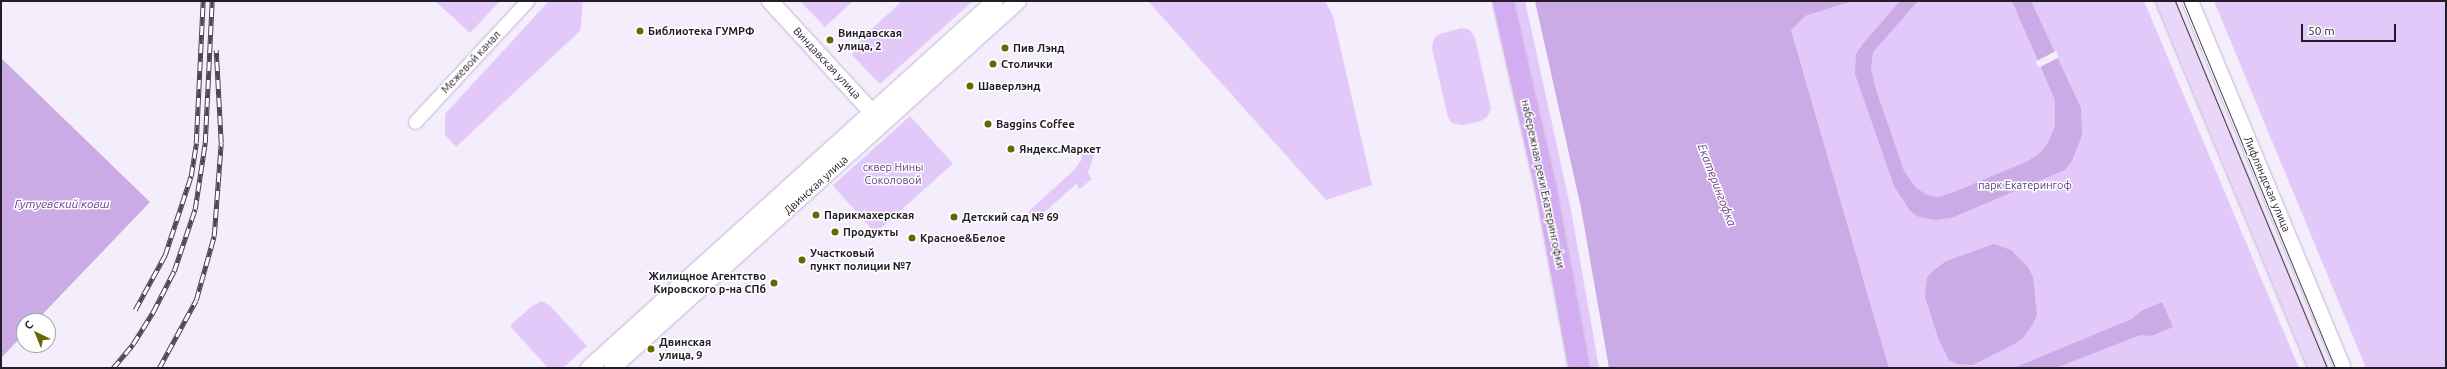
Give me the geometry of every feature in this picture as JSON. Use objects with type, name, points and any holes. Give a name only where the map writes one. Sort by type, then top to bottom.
[{"type":"main road","name":"набережная реки Екатерингофки","points":[[1490,1],[1533,193],[1566,368]]},
{"type":"main road","name":"набережная реки Екатерингофки","points":[[1503,1],[1546,190],[1579,368]]},
{"type":"main road","points":[[2165,1],[2318,368]]},
{"type":"street","name":"Межевой канал","points":[[415,122],[527,1]]},
{"type":"street","name":"Виндавская улица","points":[[770,1],[883,125]]},
{"type":"street","name":"Двинская улица","points":[[589,368],[995,1]]},
{"type":"street","name":"Двинская улица","points":[[612,368],[883,125],[1018,1]]},
{"type":"street","name":"Лифляндская улица","points":[[2190,1],[2343,368]]},
{"type":"green space","points":[[435,1],[500,1],[470,33]]},
{"type":"green space","points":[[549,1],[583,1],[580,31],[456,147],[445,135],[445,114]]},
{"type":"green space","points":[[800,1],[853,1],[825,27]]},
{"type":"green space","points":[[902,1],[973,1],[880,84],[852,55],[860,40]]},
{"type":"green space","points":[[1148,1],[1325,1],[1333,16],[1372,185],[1326,200]]},
{"type":"green space","points":[[1511,1],[1525,1],[1571,210],[1599,368],[1586,368]]},
{"type":"green space","name":"парк Екатерингоф","points":[[1853,1],[2144,1],[2299,368],[1889,368],[1791,30],[1805,16]]},
{"type":"green space","points":[[2214,1],[2446,1],[2446,368],[2366,368]]},
{"type":"green space","points":[[1461,28],[1470,30],[1475,38],[1491,109],[1487,117],[1481,121],[1462,125],[1452,123],[1448,117],[1432,48],[1434,38],[1440,34]]},
{"type":"green space","name":"сквер Нины Соколовой","points":[[910,116],[953,164],[876,233],[833,186]]},
{"type":"green space","points":[[1086,151],[1094,154],[1088,173],[1092,179],[1080,189],[1076,184],[1038,218],[1033,217],[1028,212],[1075,169],[1082,159],[1082,153]]},
{"type":"green space","points":[[542,301],[550,306],[587,346],[563,368],[548,368],[510,326],[532,306]]},
{"type":"water","name":"Екатерингофка","points":[[1535,1],[1853,1],[1805,16],[1791,30],[1889,368],[1609,368],[1581,208]]},
{"type":"water","points":[[1900,1],[1918,1],[1873,52],[1871,68],[1875,87],[1904,171],[1916,188],[1927,195],[1939,197],[1954,192],[2028,161],[2040,153],[2048,143],[2055,126],[2055,100],[2012,1],[2031,1],[2081,108],[2082,135],[2072,161],[2065,170],[1951,218],[1934,220],[1919,217],[1910,211],[1894,186],[1855,74],[1856,54]]},
{"type":"water","name":"Гутуевский ковш","points":[[1,58],[150,202],[44,313],[16,313],[16,342],[1,358]]},
{"type":"water","points":[[1994,244],[2011,250],[2028,267],[2033,277],[2037,315],[2031,327],[2022,339],[2014,344],[1973,365],[1957,364],[1949,360],[1939,340],[1925,297],[1927,278],[1933,271],[1946,261]]},
{"type":"water","points":[[2162,302],[2173,327],[2151,336],[2140,335],[2056,368],[2014,368],[2132,319],[2141,311]]},
{"type":"pier","points":[[2056,51],[2059,57],[2039,68],[2036,61]]},
{"type":"tram line","points":[[2175,1],[2327,368]]},
{"type":"tram line","points":[[2183,1],[2335,368]]},
{"type":"railway","points":[[135,310],[165,255],[191,176],[196,143],[203,1]]},
{"type":"railway","points":[[113,368],[133,344],[153,312],[174,271],[195,209],[205,143],[212,1]]},
{"type":"railway","points":[[159,368],[196,300],[214,236],[221,143],[216,50]]},
{"type":"place","name":"Библиотека ГУМРФ","points":[[640,31]]},
{"type":"place","name":"Виндавская улица, 2","points":[[830,40]]},
{"type":"place","name":"Пив Лэнд","points":[[1005,48]]},
{"type":"place","name":"Столички","points":[[993,64]]},
{"type":"place","name":"Шаверлэнд","points":[[970,86]]},
{"type":"place","name":"Baggins Coffee","points":[[988,124]]},
{"type":"place","name":"Яндекс.Маркет","points":[[1011,149]]},
{"type":"place","name":"Парикмахерская","points":[[816,215]]},
{"type":"place","name":"Детский сад № 69","points":[[954,217]]},
{"type":"place","name":"Продукты","points":[[835,232]]},
{"type":"place","name":"Красное&Белое","points":[[912,238]]},
{"type":"place","name":"Участковый пункт полиции №7","points":[[802,260]]},
{"type":"place","name":"Жилищное Агентство Кировского р-на СПб","points":[[774,283]]},
{"type":"place","name":"Двинская улица, 9","points":[[651,349]]}]
